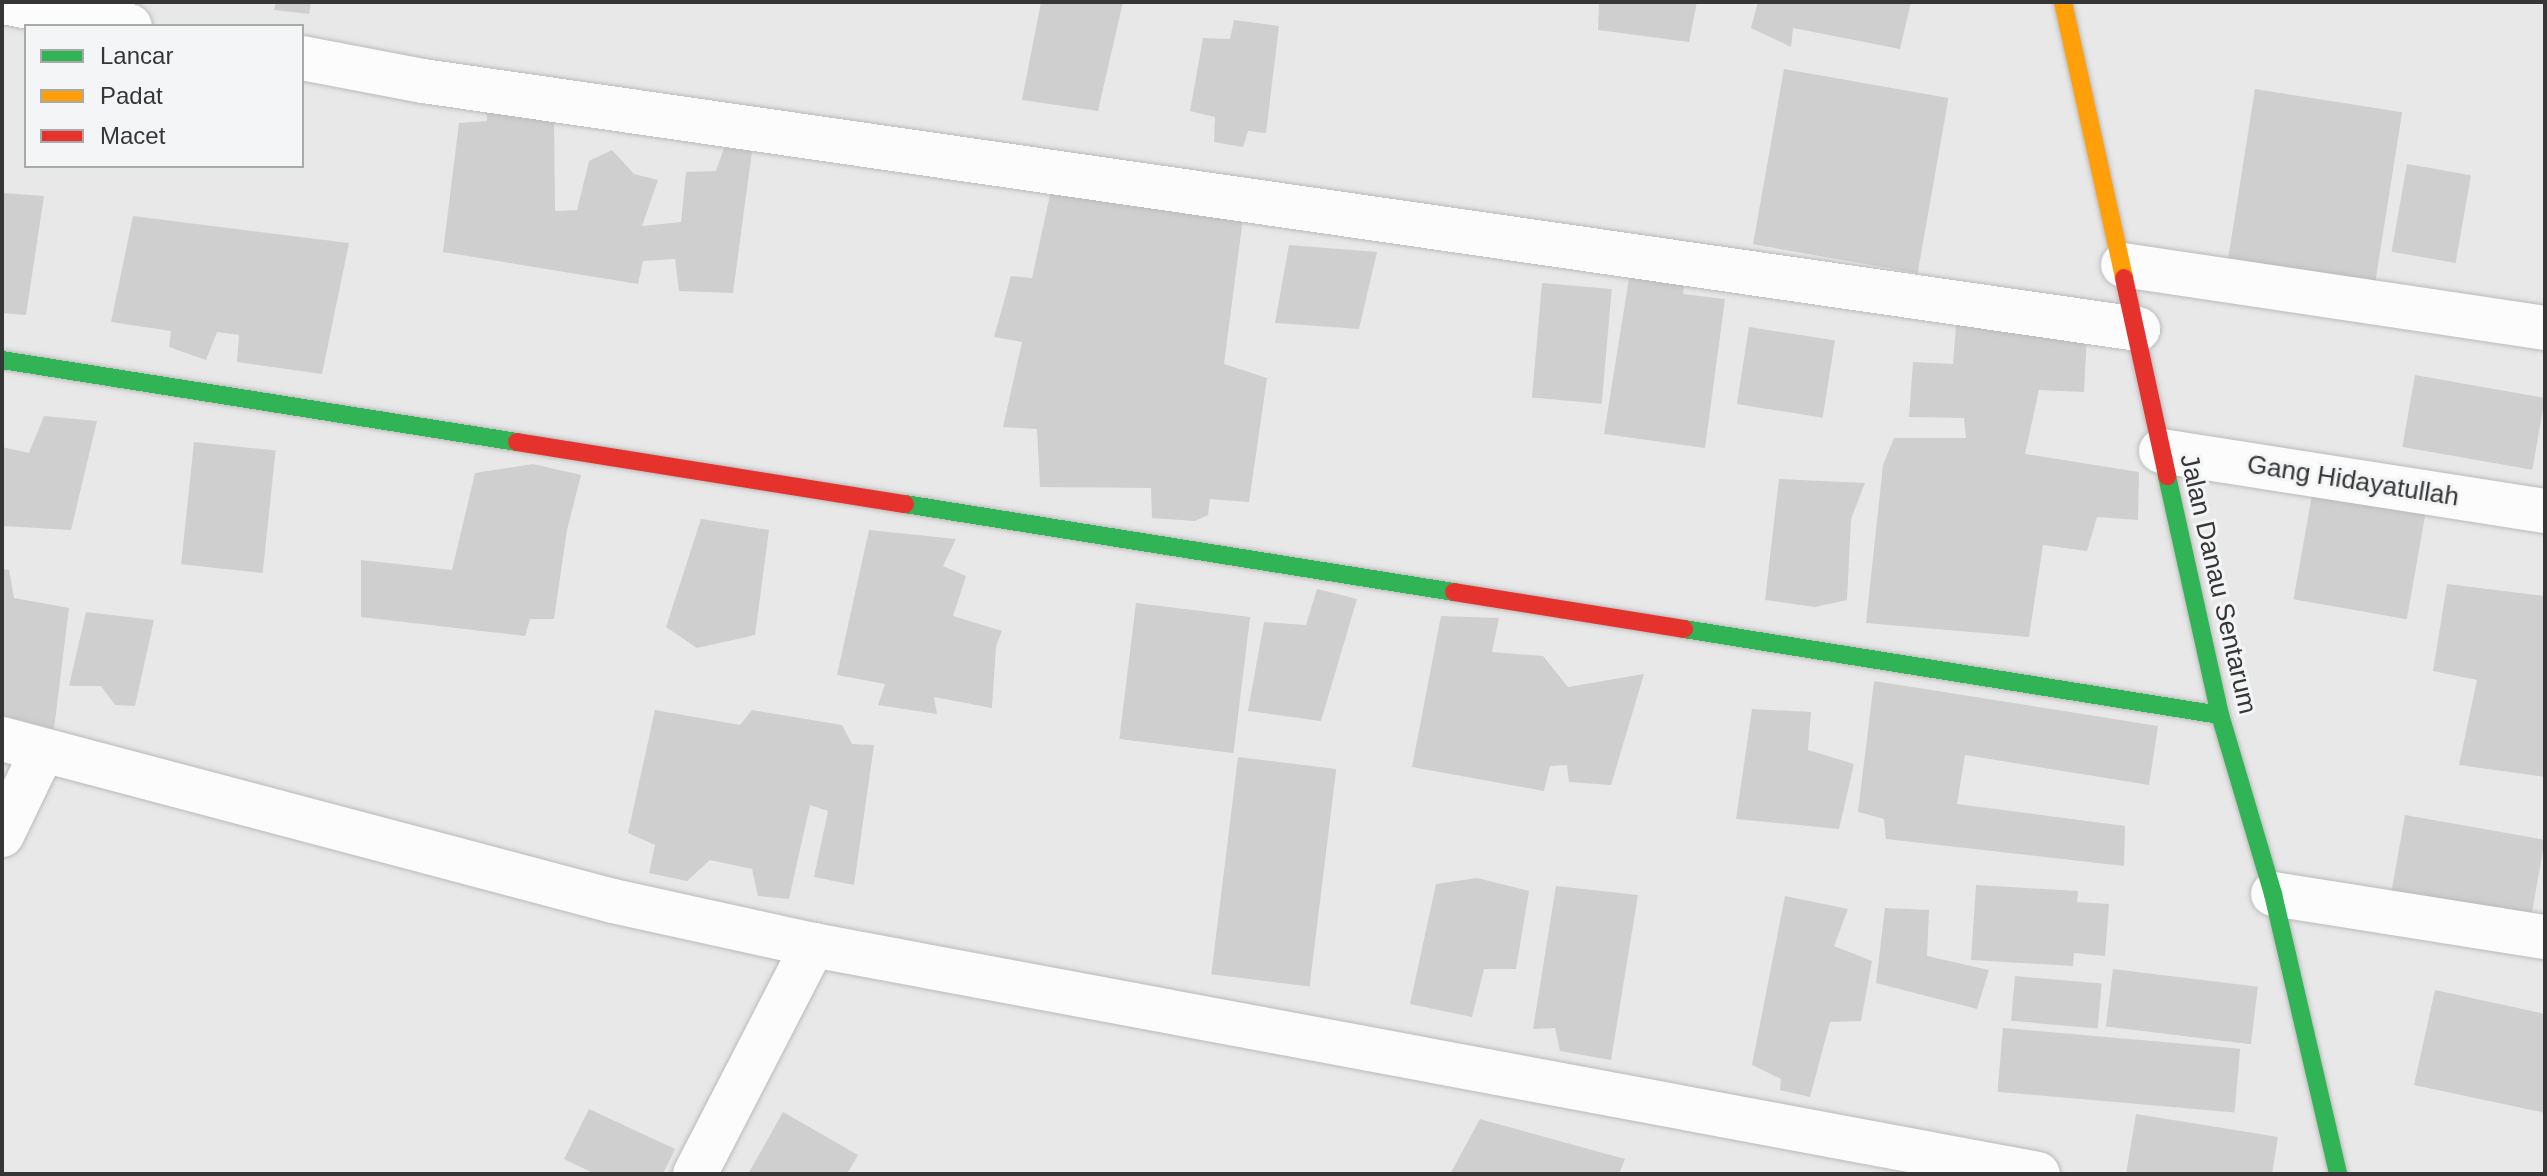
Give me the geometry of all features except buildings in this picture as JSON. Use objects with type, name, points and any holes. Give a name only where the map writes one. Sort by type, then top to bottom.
[{"type":"street","points":[[3,2],[119,24]]},
{"type":"street","name":"Jalan Danau Sentarum","points":[[2063,2],[2138,329],[2161,451],[2220,715],[2273,894],[2338,1174]]},
{"type":"street","points":[[304,58],[439,83],[2138,329]]},
{"type":"street","points":[[2123,265],[2545,328]]},
{"type":"street","points":[[2,360],[2220,715]]},
{"type":"street","name":"Gang Hidayatullah","points":[[2161,451],[2545,511]]},
{"type":"street","points":[[2,835],[22,745],[613,901],[813,945],[2038,1174]]},
{"type":"street","points":[[2273,894],[2545,937]]},
{"type":"street","points":[[695,1174],[813,945]]},
{"type":"traffic: fast","points":[[2,360],[517,442]]},
{"type":"traffic: fast","points":[[2167,476],[2220,715],[2273,894],[2338,1174]]},
{"type":"traffic: fast","points":[[905,504],[1454,592]]},
{"type":"traffic: fast","points":[[1684,629],[2220,715]]},
{"type":"traffic: slow","points":[[2063,2],[2124,278]]},
{"type":"traffic: jam","points":[[2124,278],[2167,476]]},
{"type":"traffic: jam","points":[[517,442],[905,504]]},
{"type":"traffic: jam","points":[[1454,592],[1684,629]]}]
